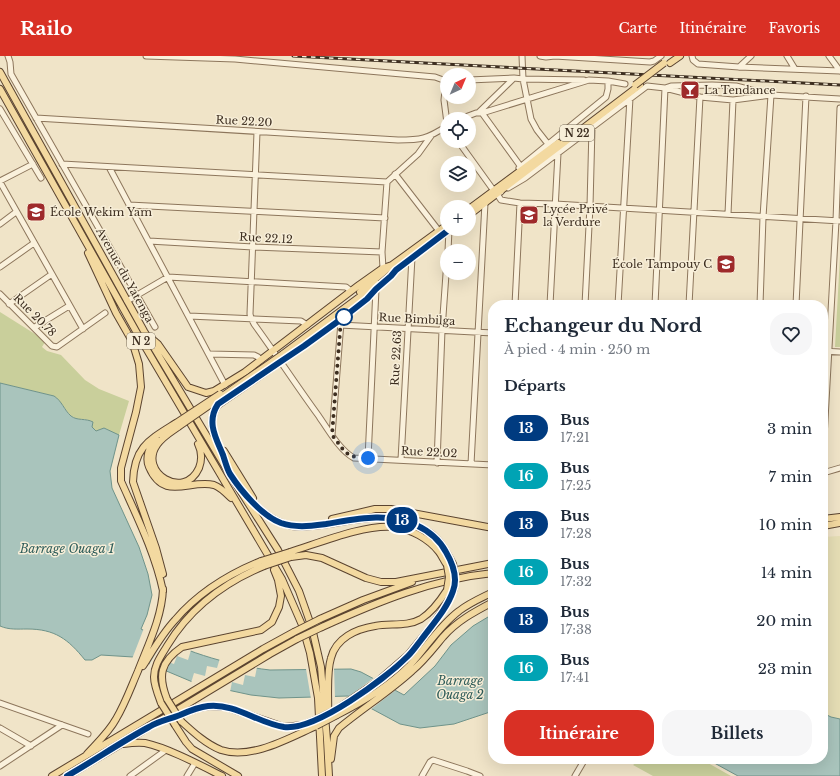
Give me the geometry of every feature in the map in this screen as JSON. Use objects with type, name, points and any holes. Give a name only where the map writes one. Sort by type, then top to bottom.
[{"type":"main road","name":"N 22","points":[[476,205],[496,192],[641,85],[674,56]]},
{"type":"main road","name":"N 22","points":[[667,63],[680,56]]},
{"type":"main road","name":"Avenue du Yatenga","points":[[0,72],[144,331],[278,550],[299,591],[312,628],[321,667],[327,775]]},
{"type":"main road","name":"Avenue du Yatenga","points":[[0,89],[137,333],[282,579],[295,606],[306,637],[313,668],[323,698]]},
{"type":"main road","name":"N 22","points":[[476,210],[496,192]]},
{"type":"main road","points":[[76,226],[100,281],[132,341],[139,364],[141,387],[121,468],[121,481],[156,562],[160,573],[163,591]]},
{"type":"main road","points":[[143,662],[161,605],[163,572],[133,482],[133,470],[137,456],[144,446],[162,432],[177,425],[282,354],[439,232]]},
{"type":"main road","points":[[144,331],[158,344],[188,388],[206,393],[214,391],[261,360],[383,268],[394,267],[412,258],[440,235]]},
{"type":"main road","points":[[337,712],[378,681],[408,655],[438,617],[449,600],[451,589],[449,577],[450,565],[441,544],[436,538],[426,530],[394,518],[378,517],[306,527],[291,526],[279,522],[264,512],[249,498],[230,473],[217,441],[212,418],[213,411],[218,404],[341,322],[391,276],[394,267]]},
{"type":"main road","points":[[177,425],[156,445],[153,454],[153,464],[161,477],[170,482],[180,483],[190,479],[197,473],[202,459],[200,448],[191,426]]},
{"type":"main road","points":[[162,432],[148,450],[147,464],[157,479],[167,487],[180,488],[205,484],[215,485],[238,504]]},
{"type":"main road","points":[[217,441],[264,512]]},
{"type":"main road","points":[[306,527],[349,515],[390,509],[488,527]]},
{"type":"main road","points":[[828,518],[840,517]]},
{"type":"main road","points":[[828,526],[840,523]]},
{"type":"main road","points":[[87,754],[108,730],[116,718],[143,662],[175,620],[202,595],[225,578],[345,534],[372,528],[394,527],[412,531],[427,540],[450,565]]},
{"type":"main road","points":[[828,527],[840,528]]},
{"type":"main road","points":[[238,776],[192,749],[167,699],[163,689],[161,677],[162,671],[171,656],[182,647],[261,630],[272,622],[279,607],[281,596],[278,580],[267,552]]},
{"type":"main road","points":[[290,554],[322,558],[366,578],[381,582],[396,582],[488,564]]},
{"type":"main road","points":[[263,564],[227,584],[206,600],[188,617],[170,641],[155,667],[154,678],[161,703],[178,723],[205,741],[222,750],[253,752],[280,742],[337,712],[359,704],[386,685],[409,666],[449,619],[469,604],[488,594]]},
{"type":"main road","points":[[68,776],[297,639],[367,606],[430,585],[488,574]]},
{"type":"main road","points":[[52,776],[130,728],[294,632],[363,600],[433,575]]},
{"type":"main road","points":[[327,775],[328,740],[323,698],[335,646],[342,638],[357,631],[375,626],[403,624],[420,620],[429,613],[451,589]]},
{"type":"main road","points":[[327,775],[334,736],[339,728],[393,688],[414,670],[444,636],[460,621],[488,604]]},
{"type":"main road","points":[[151,726],[198,708],[210,706],[226,707],[284,727],[315,723]]},
{"type":"main road","points":[[120,744],[136,742],[145,743],[195,762],[222,776]]},
{"type":"street","points":[[8,56],[11,74],[155,327]]},
{"type":"street","points":[[146,56],[235,59],[405,73],[440,79]]},
{"type":"street","points":[[522,56],[526,98],[531,119],[537,130],[548,144]]},
{"type":"street","points":[[540,56],[609,58],[645,61],[654,61],[662,56]]},
{"type":"street","points":[[692,56],[693,60],[698,64],[840,71]]},
{"type":"street","points":[[739,67],[744,58],[750,56]]},
{"type":"street","points":[[787,56],[795,69]]},
{"type":"street","points":[[829,56],[840,71]]},
{"type":"street","points":[[480,113],[514,78]]},
{"type":"street","points":[[476,80],[514,78],[589,80],[625,84]]},
{"type":"street","points":[[476,114],[589,80]]},
{"type":"street","points":[[496,192],[521,167],[606,97],[608,81]]},
{"type":"street","points":[[496,192],[525,178],[630,98],[641,85],[665,88],[700,97],[733,100],[771,95],[840,99]]},
{"type":"street","points":[[665,88],[671,86],[736,86],[771,95]]},
{"type":"street","points":[[655,300],[665,88]]},
{"type":"street","points":[[760,300],[763,217],[771,95]]},
{"type":"street","points":[[796,300],[806,96]]},
{"type":"street","points":[[689,300],[700,97]]},
{"type":"street","points":[[618,300],[630,98]]},
{"type":"street","points":[[728,214],[733,100]]},
{"type":"street","points":[[828,329],[838,221],[840,108]]},
{"type":"street","points":[[0,109],[41,178]]},
{"type":"street","points":[[480,113],[521,167]]},
{"type":"street","name":"Rue 22.20","points":[[36,118],[398,140],[412,140],[431,136],[440,130]]},
{"type":"street","points":[[585,300],[592,127]]},
{"type":"street","points":[[250,318],[250,283],[253,247],[257,132]]},
{"type":"street","points":[[383,268],[382,252],[388,182],[418,154],[431,136]]},
{"type":"street","points":[[463,148],[503,201],[520,204],[555,204],[838,221]]},
{"type":"street","points":[[550,300],[558,153]]},
{"type":"street","points":[[33,164],[0,182],[83,329],[105,313]]},
{"type":"street","points":[[62,164],[388,182]]},
{"type":"street","points":[[109,167],[210,354],[225,385]]},
{"type":"street","points":[[395,174],[439,232]]},
{"type":"street","points":[[471,464],[485,203]]},
{"type":"street","points":[[515,300],[520,204]]},
{"type":"street","points":[[129,205],[384,218]]},
{"type":"street","points":[[0,224],[16,212]]},
{"type":"street","name":"Rue 22.12","points":[[149,241],[382,252]]},
{"type":"street","points":[[0,267],[34,243]]},
{"type":"street","name":"Rue 22.63","points":[[401,460],[412,258]]},
{"type":"street","points":[[10,304],[52,274]]},
{"type":"street","points":[[127,301],[168,277],[346,288],[351,291]]},
{"type":"street","points":[[437,463],[442,330],[446,280]]},
{"type":"street","points":[[368,458],[376,289]]},
{"type":"street","name":"Rue 20.78","points":[[0,294],[35,327],[52,346],[57,347],[83,329]]},
{"type":"street","points":[[35,327],[69,306]]},
{"type":"street","points":[[189,316],[301,321],[306,325]]},
{"type":"street","name":"Rue 22.02","points":[[250,318],[332,435],[350,456],[357,458],[488,465]]},
{"type":"street","points":[[332,435],[341,322]]},
{"type":"street","name":"Rue Bimbilga","points":[[341,322],[374,326],[488,333]]},
{"type":"street","points":[[828,351],[840,352]]},
{"type":"street","points":[[210,354],[254,355],[261,360]]},
{"type":"street","points":[[828,472],[840,468]]},
{"type":"street","points":[[0,703],[88,734]]},
{"type":"street","points":[[1,764],[62,725]]},
{"type":"street","points":[[0,728],[31,746]]},
{"type":"street","points":[[130,776],[166,750]]},
{"type":"street","points":[[422,776],[432,760],[473,775],[480,776]]},
{"type":"street","points":[[187,776],[195,762]]},
{"type":"street","points":[[575,776],[582,764]]},
{"type":"shaded area","points":[[840,536],[840,719],[828,716],[828,537]]},
{"type":"green space","points":[[840,256],[840,347],[835,347]]},
{"type":"green space","points":[[0,312],[45,342],[42,347],[47,351],[61,355],[85,380],[99,389],[129,401],[119,435],[114,434],[107,429],[96,431],[88,420],[72,417],[54,396],[0,383]]},
{"type":"green space","points":[[710,764],[731,776],[653,776],[633,765]]},
{"type":"water","name":"Barrage Ouaga 1","points":[[0,383],[54,396],[73,418],[93,422],[92,427],[96,431],[104,428],[119,435],[110,471],[112,488],[139,547],[148,574],[152,595],[147,615],[141,629],[172,644],[204,656],[253,668],[270,670],[351,669],[361,672],[404,695],[435,666],[451,645],[473,626],[488,617],[488,713],[454,724],[420,728],[400,724],[348,696],[279,698],[251,695],[195,683],[133,657],[101,655],[92,660],[85,660],[73,646],[53,633],[37,629],[10,629],[0,626]]},
{"type":"water","points":[[828,716],[840,719],[840,776],[738,776],[716,764],[828,764]]},
{"type":"pier","points":[[144,628],[163,638],[146,664],[132,659]]},
{"type":"pier","points":[[164,639],[191,650],[188,660],[177,656],[174,664],[168,662],[164,672],[149,665]]},
{"type":"pier","points":[[220,658],[257,667],[255,677],[245,675],[243,685],[232,682],[230,692],[191,683],[194,673],[205,676],[207,666],[217,668]]},
{"type":"pier","points":[[334,668],[335,698],[311,699],[306,669]]},
{"type":"pier","points":[[375,677],[397,689],[370,710],[347,698]]},
{"type":"railway","points":[[293,56],[840,85]]},
{"type":"bus line","name":"13","points":[[67,776],[151,726],[198,708],[210,706],[226,707],[284,727],[303,725],[315,720],[337,709],[378,681],[408,655],[434,623],[449,600],[454,589],[455,582],[453,564],[446,550],[436,538],[426,530],[411,523],[394,518],[378,517],[355,519],[306,527],[291,526],[279,522],[264,512],[249,498],[230,473],[217,441],[212,418],[213,411],[218,404],[344,317],[367,299],[396,270],[441,236]]},
{"type":"place","name":"La Tendance","points":[[690,90]]},
{"type":"place","name":"École Wekim Yam","points":[[36,212]]},
{"type":"place","name":"Lycée Privé la Verdure","points":[[529,215]]},
{"type":"place","name":"École Tampouy C","points":[[726,264]]},
{"type":"route","points":[[344,317],[341,319],[332,435],[350,456],[354,458],[368,458]]},
{"type":"water label","name":"Barrage Ouaga 2","points":[[460,688]]}]
